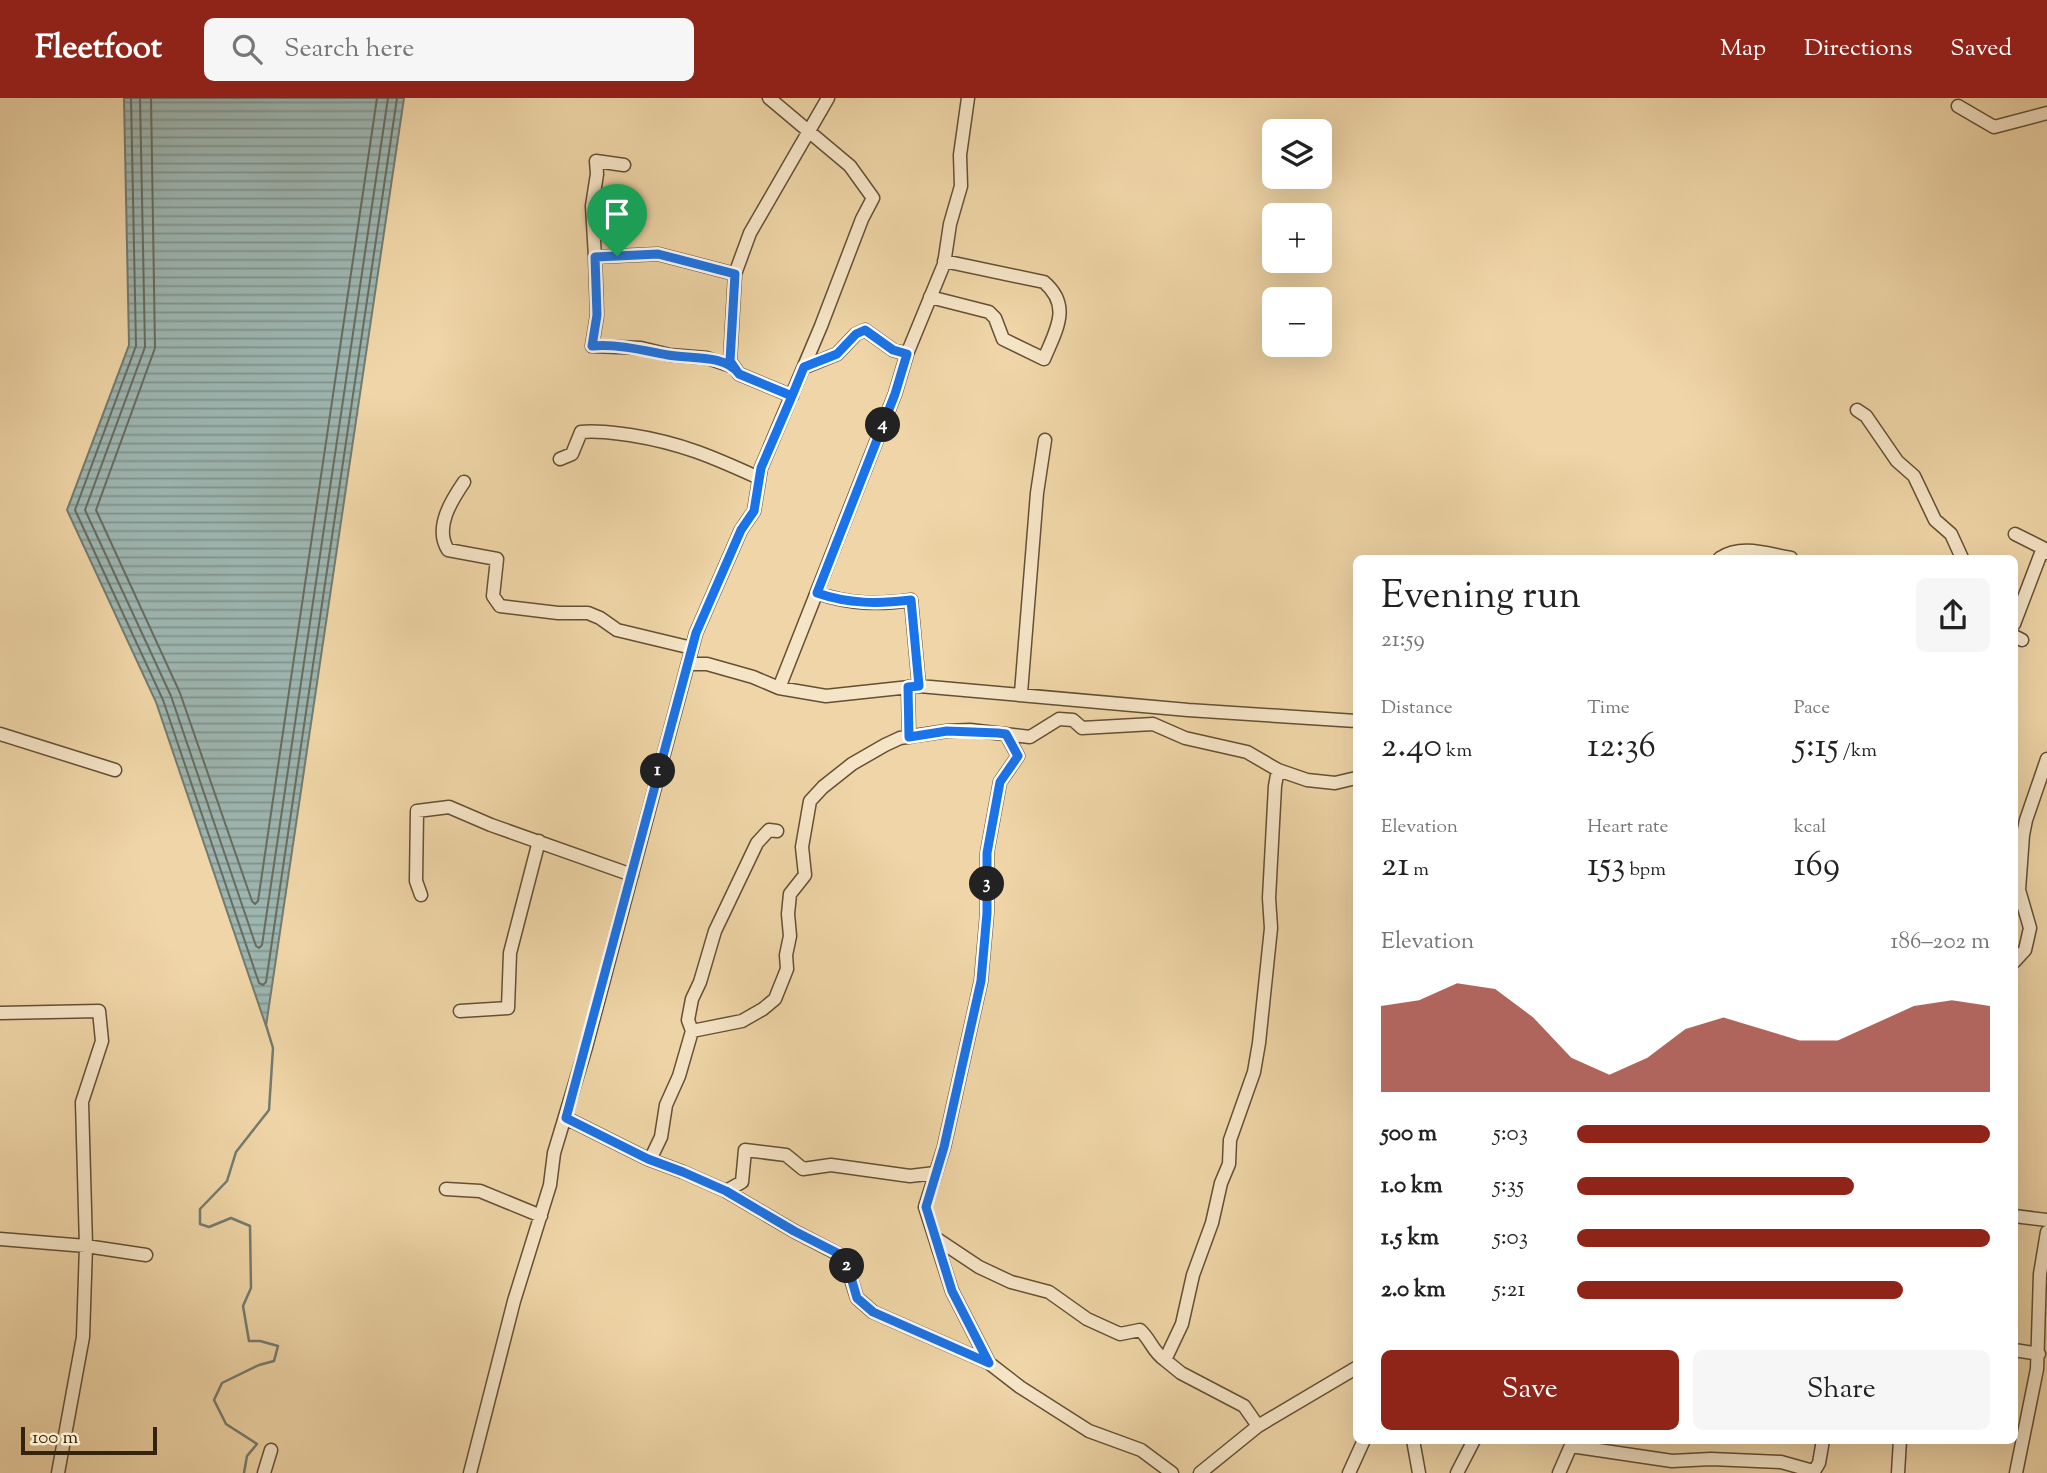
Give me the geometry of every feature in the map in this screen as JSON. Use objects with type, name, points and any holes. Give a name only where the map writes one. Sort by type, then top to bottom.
[{"type":"street","points":[[470,1473],[514,1301],[550,1185],[554,1153],[566,1118],[692,648],[741,530],[754,511],[761,468],[862,219],[873,198],[850,166],[769,98]]},
{"type":"street","points":[[792,396],[739,374],[730,361],[735,274],[750,233],[828,98]]},
{"type":"street","points":[[779,688],[895,394],[907,354],[944,261],[950,224],[961,186],[960,155],[968,98]]},
{"type":"street","points":[[1958,106],[1994,127],[2047,113]]},
{"type":"street","points":[[624,164],[596,161],[597,174],[592,206],[597,315],[592,346],[641,348],[670,355],[707,358],[734,367]]},
{"type":"street","points":[[595,257],[658,254],[735,274]]},
{"type":"street","points":[[930,297],[989,312],[995,318],[1003,339],[1044,359],[1058,325],[1061,307],[1055,290],[1044,282],[944,261]]},
{"type":"street","points":[[804,367],[837,354],[856,334],[865,330],[893,350],[907,354]]},
{"type":"street","points":[[1857,410],[1866,416],[1897,461],[1914,476],[1935,520],[1951,534],[1961,555]]},
{"type":"street","points":[[560,458],[572,454],[581,432],[595,430],[673,444],[704,453],[760,478]]},
{"type":"street","points":[[1021,693],[1037,493],[1045,440]]},
{"type":"street","points":[[464,482],[443,522],[442,541],[448,550],[497,559],[493,596],[500,606],[588,614],[600,618],[617,630],[692,648]]},
{"type":"street","points":[[2015,534],[2045,551],[2018,615]]},
{"type":"street","points":[[1726,555],[1744,550],[1773,555]]},
{"type":"street","points":[[817,593],[869,604],[911,600],[914,686],[909,737]]},
{"type":"street","points":[[688,664],[707,664],[753,677],[779,688],[826,696],[914,686],[1021,693],[1188,710],[1353,721]]},
{"type":"street","points":[[692,1031],[742,1021],[775,999],[787,969],[790,894],[805,875],[802,847],[810,801],[852,764],[885,745],[909,737],[947,731],[970,730],[1030,737],[1059,719],[1073,720],[1082,728],[1153,724],[1185,738],[1247,751],[1278,770],[1320,783],[1353,779]]},
{"type":"street","points":[[0,733],[116,770]]},
{"type":"street","points":[[989,1363],[952,1291],[926,1207],[944,1147],[981,981],[987,913],[987,853],[1000,782],[1018,756],[1006,734]]},
{"type":"street","points":[[2018,958],[2025,950],[2030,928],[2027,910],[2019,890],[2023,835],[2047,759]]},
{"type":"street","points":[[1165,1360],[1182,1324],[1221,1183],[1229,1164],[1230,1140],[1254,1072],[1271,928],[1269,898],[1278,770]]},
{"type":"street","points":[[421,895],[416,881],[416,811],[449,807],[491,825],[632,875]]},
{"type":"street","points":[[650,1160],[661,1137],[667,1105],[692,1031],[688,1020],[692,999],[700,982],[715,931],[757,843],[769,830],[777,831]]},
{"type":"street","points":[[460,1011],[508,1008],[510,953],[539,841]]},
{"type":"street","points":[[0,1013],[99,1011],[102,1041],[82,1102],[86,1246],[83,1337],[58,1473]]},
{"type":"street","points":[[566,1118],[650,1160],[726,1191],[845,1257],[857,1298],[873,1312],[989,1363],[1020,1387],[1089,1431],[1141,1450],[1172,1473]]},
{"type":"street","points":[[726,1191],[741,1182],[745,1150],[786,1155],[803,1169],[831,1165],[910,1175],[935,1173]]},
{"type":"street","points":[[446,1189],[480,1191],[541,1216]]},
{"type":"street","points":[[2018,1216],[2047,1220]]},
{"type":"street","points":[[2016,1473],[2039,1354],[2040,1274],[2047,1232]]},
{"type":"street","points":[[0,1239],[86,1246],[146,1255]]},
{"type":"street","points":[[937,1239],[979,1267],[1011,1282],[1049,1292],[1087,1319],[1120,1334],[1140,1330],[1156,1354],[1181,1373],[1244,1406],[1258,1426]]},
{"type":"street","points":[[2018,1351],[2039,1354]]},
{"type":"street","points":[[1200,1473],[1214,1468],[1258,1426],[1353,1370]]},
{"type":"street","points":[[1349,1473],[1362,1444]]},
{"type":"street","points":[[1414,1444],[1419,1473]]},
{"type":"street","points":[[1457,1473],[1472,1444]]},
{"type":"street","points":[[1559,1473],[1572,1444]]},
{"type":"street","points":[[1578,1444],[1672,1461],[1711,1459],[1781,1462],[1813,1472],[1819,1463],[1822,1444]]},
{"type":"street","points":[[1898,1473],[1900,1444]]},
{"type":"street","points":[[264,1473],[271,1450]]},
{"type":"water","points":[[124,98],[404,98],[266,1026],[156,702],[67,510],[129,345]]},
{"type":"waterway","points":[[244,1473],[247,1456],[257,1444],[226,1424],[214,1400],[222,1383],[259,1365],[274,1361],[278,1346],[249,1341],[243,1306],[251,1288],[250,1226],[231,1218],[209,1227],[200,1224],[200,1209],[227,1181],[236,1152],[269,1110],[273,1048],[266,1025]]},
{"type":"route","points":[[617,256],[595,257],[597,315],[592,346],[641,348],[670,355],[707,358],[734,367],[739,374],[792,396],[804,367],[837,354],[856,334],[865,330],[893,350],[907,354],[895,394],[817,593],[869,604],[911,600],[919,686],[908,687],[909,737],[970,730],[1006,734],[1018,756],[1000,782],[987,853],[987,913],[981,981],[944,1147],[926,1207],[952,1291],[989,1363],[873,1312],[857,1298],[845,1257],[726,1191],[648,1159],[566,1118],[696,633],[741,530],[754,511],[761,468],[792,396],[739,374],[730,361],[735,274],[658,254],[617,256]]}]
